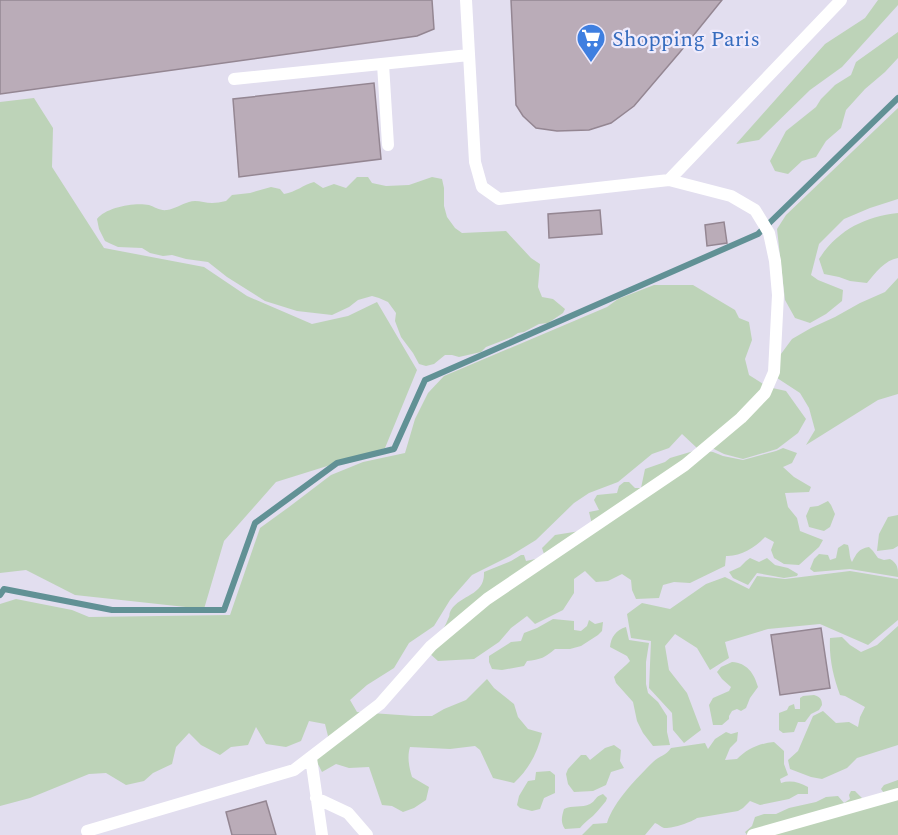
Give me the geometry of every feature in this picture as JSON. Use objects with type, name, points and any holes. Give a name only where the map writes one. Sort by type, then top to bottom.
[{"type":"lane","points":[[87,831],[294,770],[380,704],[431,646],[487,599],[685,465],[741,418],[765,393],[774,372],[778,295],[775,261],[769,233],[755,210],[732,196],[669,180],[499,199],[482,187],[475,162],[466,0]]},
{"type":"lane","points":[[669,180],[841,0]]},
{"type":"lane","points":[[234,79],[469,55]]},
{"type":"lane","points":[[382,64],[388,145]]},
{"type":"lane","points":[[311,758],[322,835]]},
{"type":"lane","points":[[753,835],[898,794]]},
{"type":"lane","points":[[316,798],[348,813],[367,835]]},
{"type":"green space","points":[[878,0],[898,0],[898,5],[842,67],[810,90],[759,140],[736,144],[825,44],[865,18]]},
{"type":"green space","points":[[898,32],[898,58],[846,110],[841,128],[826,141],[816,157],[802,161],[788,174],[775,171],[770,161],[786,131],[816,107],[835,85],[851,75],[856,62]]},
{"type":"green space","points":[[34,98],[53,128],[52,167],[104,248],[204,267],[247,296],[312,324],[348,316],[377,302],[417,370],[385,448],[276,482],[224,541],[204,609],[75,595],[26,570],[0,573],[0,102]]},
{"type":"green space","points":[[898,108],[898,199],[844,219],[819,244],[811,275],[843,290],[842,301],[810,323],[795,318],[785,300],[777,229],[786,215]]},
{"type":"green space","points":[[357,177],[368,177],[372,183],[386,186],[409,185],[432,177],[442,179],[444,206],[447,217],[455,228],[462,233],[506,231],[531,258],[540,264],[538,287],[542,297],[553,299],[565,309],[563,313],[548,323],[539,324],[518,333],[486,347],[481,352],[459,357],[445,355],[434,364],[426,366],[419,364],[401,337],[395,321],[396,313],[388,302],[372,296],[358,300],[332,315],[297,311],[265,301],[208,262],[172,255],[163,256],[150,253],[142,248],[118,247],[109,243],[105,241],[99,229],[97,219],[107,211],[129,205],[143,204],[167,210],[192,201],[212,203],[226,201],[232,195],[271,187],[280,189],[284,194],[314,182],[323,188],[334,184],[346,188]]},
{"type":"green space","points":[[898,213],[898,258],[885,264],[867,283],[824,274],[819,259],[843,233],[874,218]]},
{"type":"green space","points":[[898,278],[898,394],[878,400],[806,445],[815,430],[809,408],[800,393],[774,376],[778,358],[792,339],[885,292]]},
{"type":"green space","points":[[654,285],[693,285],[735,310],[739,318],[749,322],[752,340],[745,359],[749,375],[768,387],[786,391],[806,419],[798,433],[777,449],[743,459],[714,449],[697,448],[682,434],[669,448],[652,454],[618,482],[589,493],[574,503],[536,540],[472,575],[450,600],[434,626],[409,643],[394,668],[367,685],[350,700],[357,712],[432,716],[466,700],[487,679],[494,688],[514,704],[518,717],[528,729],[542,733],[532,760],[514,783],[493,778],[480,750],[475,746],[450,749],[410,747],[409,762],[412,777],[429,787],[426,800],[403,812],[392,806],[382,805],[369,767],[349,768],[336,764],[322,772],[316,760],[328,736],[325,724],[309,721],[301,741],[286,747],[266,744],[256,727],[248,745],[231,747],[220,755],[201,745],[189,733],[176,747],[172,764],[153,773],[144,781],[126,785],[106,773],[89,774],[30,798],[0,806],[0,604],[16,599],[72,610],[89,617],[230,615],[260,528],[331,475],[363,462],[405,453],[415,419],[428,393],[444,376]]},
{"type":"green space","points":[[783,448],[797,453],[792,463],[783,467],[811,487],[809,492],[785,493],[788,507],[797,518],[800,531],[823,540],[819,547],[799,565],[784,564],[774,558],[771,550],[774,542],[765,537],[747,551],[726,556],[725,566],[690,583],[674,582],[663,585],[659,598],[636,599],[631,580],[622,574],[608,581],[596,582],[585,571],[574,579],[574,593],[563,610],[535,624],[527,616],[511,628],[499,642],[474,659],[438,661],[428,652],[455,605],[481,586],[484,572],[521,555],[524,555],[526,561],[540,558],[544,554],[542,548],[555,535],[580,531],[592,524],[589,512],[599,510],[594,500],[597,495],[617,493],[619,486],[624,482],[629,482],[635,488],[641,488],[645,469],[697,450],[743,460]]},
{"type":"green space","points":[[828,501],[835,514],[830,527],[824,531],[809,527],[806,516],[810,507]]},
{"type":"green space","points":[[898,515],[898,546],[877,551],[879,534],[888,517]]},
{"type":"green space","points":[[844,544],[848,545],[852,562],[858,552],[869,547],[878,558],[890,559],[897,566],[898,577],[850,569],[814,572],[810,569],[819,554],[828,555],[830,560],[836,558],[838,548]]},
{"type":"green space","points":[[750,558],[759,562],[767,558],[775,565],[788,568],[798,574],[784,578],[757,573],[748,585],[733,578],[729,572],[740,567]]},
{"type":"green space","points":[[850,571],[898,579],[898,620],[868,645],[820,624],[768,629],[725,642],[729,658],[710,670],[697,648],[675,634],[665,646],[669,670],[687,693],[701,730],[684,743],[673,730],[672,713],[649,688],[651,641],[631,638],[627,614],[642,603],[670,609],[706,584],[725,577],[749,589],[757,576],[785,579]]},
{"type":"green space","points":[[553,619],[574,621],[574,630],[581,631],[587,626],[589,620],[595,624],[603,622],[602,631],[581,646],[555,649],[542,658],[527,661],[524,666],[502,670],[492,669],[489,656],[511,642],[521,641],[524,633]]},
{"type":"green space","points":[[898,626],[898,745],[857,758],[847,768],[822,779],[790,769],[788,760],[798,751],[813,716],[823,711],[836,723],[849,722],[858,727],[865,707],[840,695],[832,667],[830,638],[842,637],[861,652],[877,645]]},
{"type":"green space","points":[[626,627],[629,640],[649,643],[646,684],[648,693],[658,702],[667,716],[670,745],[653,746],[637,721],[633,702],[616,683],[614,677],[630,661],[627,656],[610,647],[617,632]]},
{"type":"green space","points":[[732,662],[742,664],[749,670],[758,687],[746,708],[741,711],[737,709],[732,711],[729,719],[722,725],[713,725],[709,705],[713,698],[729,691],[731,687],[717,672],[721,667]]},
{"type":"green space","points":[[814,695],[822,701],[819,710],[811,714],[805,722],[798,722],[794,732],[783,733],[779,730],[779,713],[794,704],[795,709],[800,709],[800,698]]},
{"type":"green space","points":[[726,732],[731,734],[738,732],[737,741],[730,748],[725,760],[737,759],[754,747],[774,742],[784,751],[784,764],[788,775],[780,779],[781,783],[801,784],[808,787],[808,794],[798,794],[789,799],[760,805],[750,801],[738,811],[697,818],[671,827],[664,828],[655,823],[645,835],[582,835],[593,824],[607,823],[615,806],[627,790],[653,762],[671,748],[705,743],[708,749],[715,739]]},
{"type":"green space","points":[[614,745],[621,750],[620,761],[624,768],[611,772],[606,785],[593,791],[574,792],[568,784],[566,774],[568,769],[581,755],[586,755],[590,760],[605,748]]},
{"type":"green space","points":[[550,771],[555,775],[555,793],[544,798],[540,809],[532,811],[520,808],[517,805],[519,796],[528,781],[535,780],[536,772]]},
{"type":"green space","points":[[898,780],[898,835],[747,835],[745,832],[752,826],[755,817],[776,814],[826,797],[838,796],[844,803],[850,799],[851,791],[855,791],[864,800],[884,793],[881,789],[884,785]]},
{"type":"green space","points":[[603,794],[607,798],[606,801],[580,828],[565,829],[562,821],[564,809],[587,805]]},
{"type":"building","points":[[0,0],[432,0],[434,29],[417,36],[0,94]]},
{"type":"building","name":"Shopping Paris","points":[[511,0],[722,0],[634,106],[611,123],[589,130],[557,131],[536,128],[523,116],[516,105]]},
{"type":"building","points":[[374,83],[381,159],[239,177],[233,99]]},
{"type":"building","points":[[600,210],[602,234],[549,238],[548,214]]},
{"type":"building","points":[[724,222],[727,243],[707,246],[705,225]]},
{"type":"building","points":[[821,628],[830,688],[780,695],[771,635]]},
{"type":"building","points":[[266,801],[276,835],[232,835],[226,812]]},
{"type":"waterway","points":[[0,595],[4,589],[112,610],[224,610],[255,523],[337,463],[394,449],[425,380],[758,234],[898,98]]},
{"type":"place","name":"Shopping Paris","points":[[591,64]]}]
